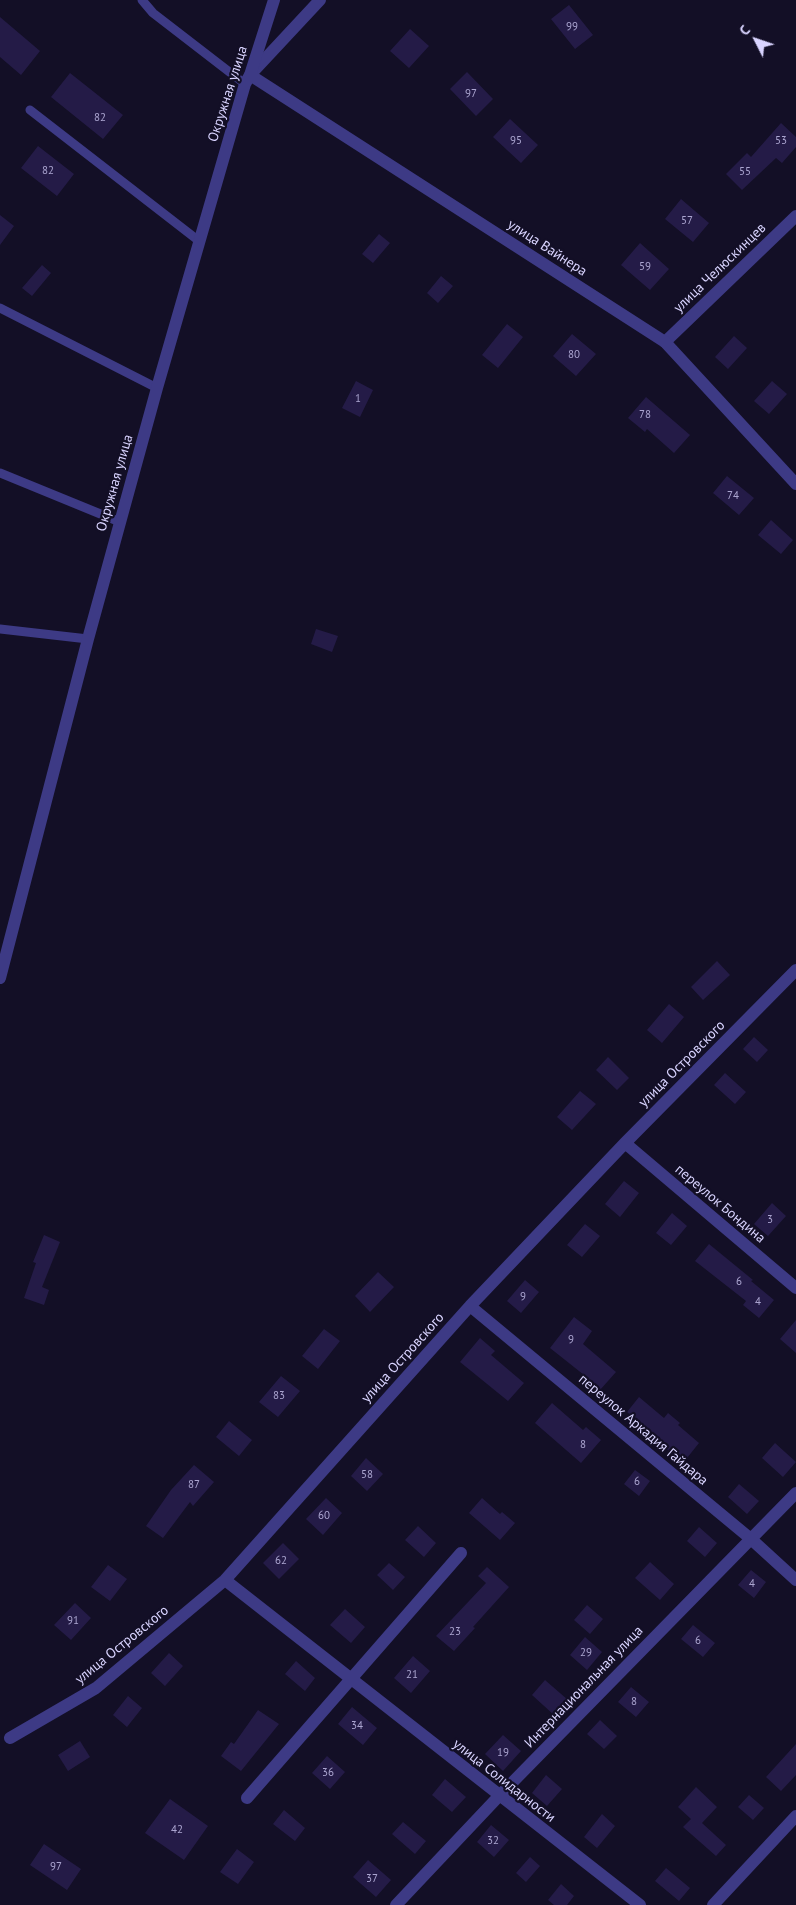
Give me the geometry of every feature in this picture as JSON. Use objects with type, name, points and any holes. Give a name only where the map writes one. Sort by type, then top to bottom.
[{"type":"street","name":"Окружная улица","points":[[0,978],[88,639],[157,388],[247,80],[274,0]]},
{"type":"street","points":[[247,80],[320,0]]},
{"type":"street","name":"улица Вайнера","points":[[247,80],[665,342],[796,484]]},
{"type":"street","name":"улица Челюскинцев","points":[[665,342],[796,216]]},
{"type":"street","name":"улица Островского","points":[[10,1738],[96,1688],[225,1580],[470,1306],[625,1143],[796,970]]},
{"type":"street","name":"переулок Бондина","points":[[625,1143],[796,1288]]},
{"type":"street","name":"переулок Аркадия Гайдара","points":[[470,1306],[751,1539],[796,1580]]},
{"type":"street","name":"Интернациональная улица","points":[[396,1905],[499,1796],[796,1493]]},
{"type":"street","points":[[247,1798],[461,1554]]},
{"type":"street","name":"улица Солидарности","points":[[225,1580],[640,1905]]},
{"type":"street","points":[[713,1905],[796,1816]]},
{"type":"lane","points":[[142,0],[153,13],[247,80]]},
{"type":"lane","points":[[30,110],[199,241]]},
{"type":"lane","points":[[0,308],[157,388]]},
{"type":"lane","points":[[0,473],[120,522]]},
{"type":"lane","points":[[0,629],[88,639]]},
{"type":"building","points":[[569,5],[593,35],[575,49],[551,19]]},
{"type":"building","points":[[0,17],[40,51],[21,75],[0,57]]},
{"type":"building","points":[[410,29],[429,46],[409,68],[390,51]]},
{"type":"building","points":[[467,72],[493,99],[476,116],[450,89]]},
{"type":"building","points":[[70,73],[123,115],[103,139],[51,97]]},
{"type":"building","points":[[510,119],[538,145],[521,163],[493,137]]},
{"type":"building","points":[[781,123],[796,137],[796,147],[782,163],[776,158],[742,190],[726,174],[747,153],[751,157]]},
{"type":"building","points":[[38,146],[74,174],[57,196],[21,168]]},
{"type":"building","points":[[681,199],[709,223],[693,242],[665,219]]},
{"type":"building","points":[[0,215],[14,226],[0,245]]},
{"type":"building","points":[[379,234],[390,243],[373,263],[362,254]]},
{"type":"building","points":[[640,243],[669,269],[650,290],[621,265]]},
{"type":"building","points":[[42,265],[51,273],[32,296],[22,288]]},
{"type":"building","points":[[441,276],[453,286],[438,303],[427,293]]},
{"type":"building","points":[[507,324],[523,337],[498,368],[482,355]]},
{"type":"building","points":[[572,334],[596,354],[576,376],[553,356]]},
{"type":"building","points":[[734,336],[747,348],[728,369],[715,357]]},
{"type":"building","points":[[356,381],[373,390],[360,417],[342,408]]},
{"type":"building","points":[[772,381],[787,394],[769,414],[754,401]]},
{"type":"building","points":[[646,397],[690,435],[674,453],[647,429],[645,432],[628,418]]},
{"type":"building","points":[[727,476],[754,498],[739,515],[713,493]]},
{"type":"building","points":[[771,520],[793,540],[781,554],[758,535]]},
{"type":"building","points":[[316,629],[338,636],[332,652],[311,644]]},
{"type":"building","points":[[717,961],[730,975],[703,1000],[691,987]]},
{"type":"building","points":[[669,1004],[684,1017],[662,1043],[647,1030]]},
{"type":"building","points":[[754,1037],[768,1050],[757,1062],[743,1049]]},
{"type":"building","points":[[608,1057],[629,1078],[617,1090],[596,1070]]},
{"type":"building","points":[[725,1073],[746,1092],[735,1104],[714,1085]]},
{"type":"building","points":[[580,1091],[596,1104],[572,1130],[557,1117]]},
{"type":"building","points":[[624,1181],[639,1193],[620,1217],[605,1204]]},
{"type":"building","points":[[772,1203],[786,1216],[768,1236],[754,1224]]},
{"type":"building","points":[[672,1213],[687,1226],[671,1245],[656,1233]]},
{"type":"building","points":[[585,1224],[600,1236],[582,1257],[567,1245]]},
{"type":"building","points":[[44,1235],[60,1242],[42,1287],[49,1290],[44,1305],[24,1298],[36,1263],[33,1262]]},
{"type":"building","points":[[709,1244],[774,1300],[759,1318],[743,1305],[746,1301],[695,1261]]},
{"type":"building","points":[[378,1272],[394,1287],[370,1312],[355,1296]]},
{"type":"building","points":[[525,1280],[539,1292],[521,1313],[507,1301]]},
{"type":"building","points":[[574,1317],[592,1331],[583,1344],[616,1372],[600,1390],[550,1348]]},
{"type":"building","points":[[796,1320],[796,1353],[780,1339]]},
{"type":"building","points":[[324,1329],[340,1341],[318,1369],[302,1356]]},
{"type":"building","points":[[480,1338],[495,1351],[491,1355],[524,1383],[508,1401],[460,1362]]},
{"type":"building","points":[[281,1376],[300,1391],[278,1417],[259,1402]]},
{"type":"building","points":[[639,1397],[664,1418],[668,1413],[680,1423],[678,1425],[699,1443],[683,1463],[650,1435],[652,1433],[627,1412]]},
{"type":"building","points":[[552,1403],[583,1430],[586,1427],[601,1440],[581,1463],[535,1423]]},
{"type":"building","points":[[229,1421],[252,1440],[239,1456],[216,1437]]},
{"type":"building","points":[[775,1443],[796,1462],[783,1477],[762,1458]]},
{"type":"building","points":[[366,1458],[383,1474],[367,1491],[351,1476]]},
{"type":"building","points":[[194,1465],[214,1482],[193,1506],[190,1502],[163,1538],[146,1526],[171,1490]]},
{"type":"building","points":[[635,1470],[650,1481],[639,1496],[624,1484]]},
{"type":"building","points":[[739,1484],[759,1501],[747,1514],[728,1497]]},
{"type":"building","points":[[326,1498],[342,1513],[323,1535],[306,1519]]},
{"type":"building","points":[[482,1498],[500,1514],[502,1512],[515,1523],[500,1540],[469,1513]]},
{"type":"building","points":[[418,1526],[436,1543],[424,1557],[405,1540]]},
{"type":"building","points":[[699,1527],[717,1543],[705,1557],[687,1541]]},
{"type":"building","points":[[283,1543],[299,1559],[279,1579],[263,1563]]},
{"type":"building","points":[[650,1562],[674,1584],[660,1600],[635,1578]]},
{"type":"building","points":[[389,1563],[405,1577],[393,1590],[377,1575]]},
{"type":"building","points":[[108,1565],[127,1579],[110,1601],[91,1587]]},
{"type":"building","points":[[487,1567],[509,1587],[454,1651],[436,1636],[486,1583],[478,1576]]},
{"type":"building","points":[[751,1570],[766,1582],[754,1598],[738,1585]]},
{"type":"building","points":[[75,1603],[91,1618],[71,1640],[54,1625]]},
{"type":"building","points":[[587,1605],[603,1619],[590,1634],[574,1620]]},
{"type":"building","points":[[345,1609],[365,1627],[351,1643],[330,1625]]},
{"type":"building","points":[[693,1625],[715,1643],[703,1657],[681,1639]]},
{"type":"building","points":[[585,1637],[602,1652],[587,1670],[570,1655]]},
{"type":"building","points":[[169,1653],[183,1666],[165,1686],[151,1673]]},
{"type":"building","points":[[413,1656],[430,1671],[411,1693],[394,1678]]},
{"type":"building","points":[[296,1661],[315,1678],[305,1691],[285,1674]]},
{"type":"building","points":[[545,1680],[568,1700],[554,1715],[532,1695]]},
{"type":"building","points":[[631,1687],[649,1702],[636,1717],[618,1702]]},
{"type":"building","points":[[128,1696],[142,1708],[127,1727],[113,1715]]},
{"type":"building","points":[[352,1707],[377,1728],[363,1745],[338,1724]]},
{"type":"building","points":[[258,1710],[279,1724],[241,1771],[221,1756],[231,1742],[234,1744]]},
{"type":"building","points":[[600,1720],[617,1736],[604,1749],[587,1734]]},
{"type":"building","points":[[503,1735],[521,1751],[503,1771],[485,1754]]},
{"type":"building","points":[[80,1741],[90,1757],[68,1771],[58,1755]]},
{"type":"building","points":[[796,1744],[796,1775],[781,1791],[766,1777]]},
{"type":"building","points":[[327,1756],[345,1772],[330,1789],[312,1773]]},
{"type":"building","points":[[546,1775],[562,1789],[547,1806],[532,1793]]},
{"type":"building","points":[[445,1779],[466,1797],[452,1812],[432,1795]]},
{"type":"building","points":[[696,1787],[717,1807],[702,1823],[726,1845],[716,1856],[683,1827],[691,1819],[678,1807]]},
{"type":"building","points":[[749,1795],[764,1808],[753,1820],[738,1807]]},
{"type":"building","points":[[170,1799],[208,1826],[184,1860],[145,1833]]},
{"type":"building","points":[[284,1810],[305,1828],[295,1841],[273,1824]]},
{"type":"building","points":[[602,1814],[615,1826],[597,1848],[584,1837]]},
{"type":"building","points":[[403,1822],[426,1841],[415,1854],[392,1834]]},
{"type":"building","points":[[491,1825],[509,1840],[494,1857],[477,1842]]},
{"type":"building","points":[[44,1844],[81,1869],[67,1890],[30,1865]]},
{"type":"building","points":[[237,1849],[254,1862],[238,1884],[220,1872]]},
{"type":"building","points":[[530,1857],[540,1866],[526,1882],[516,1873]]},
{"type":"building","points":[[368,1860],[391,1880],[376,1897],[353,1877]]},
{"type":"building","points":[[666,1868],[690,1888],[679,1901],[655,1881]]},
{"type":"building","points":[[561,1884],[574,1896],[567,1905],[554,1905],[548,1900]]}]
